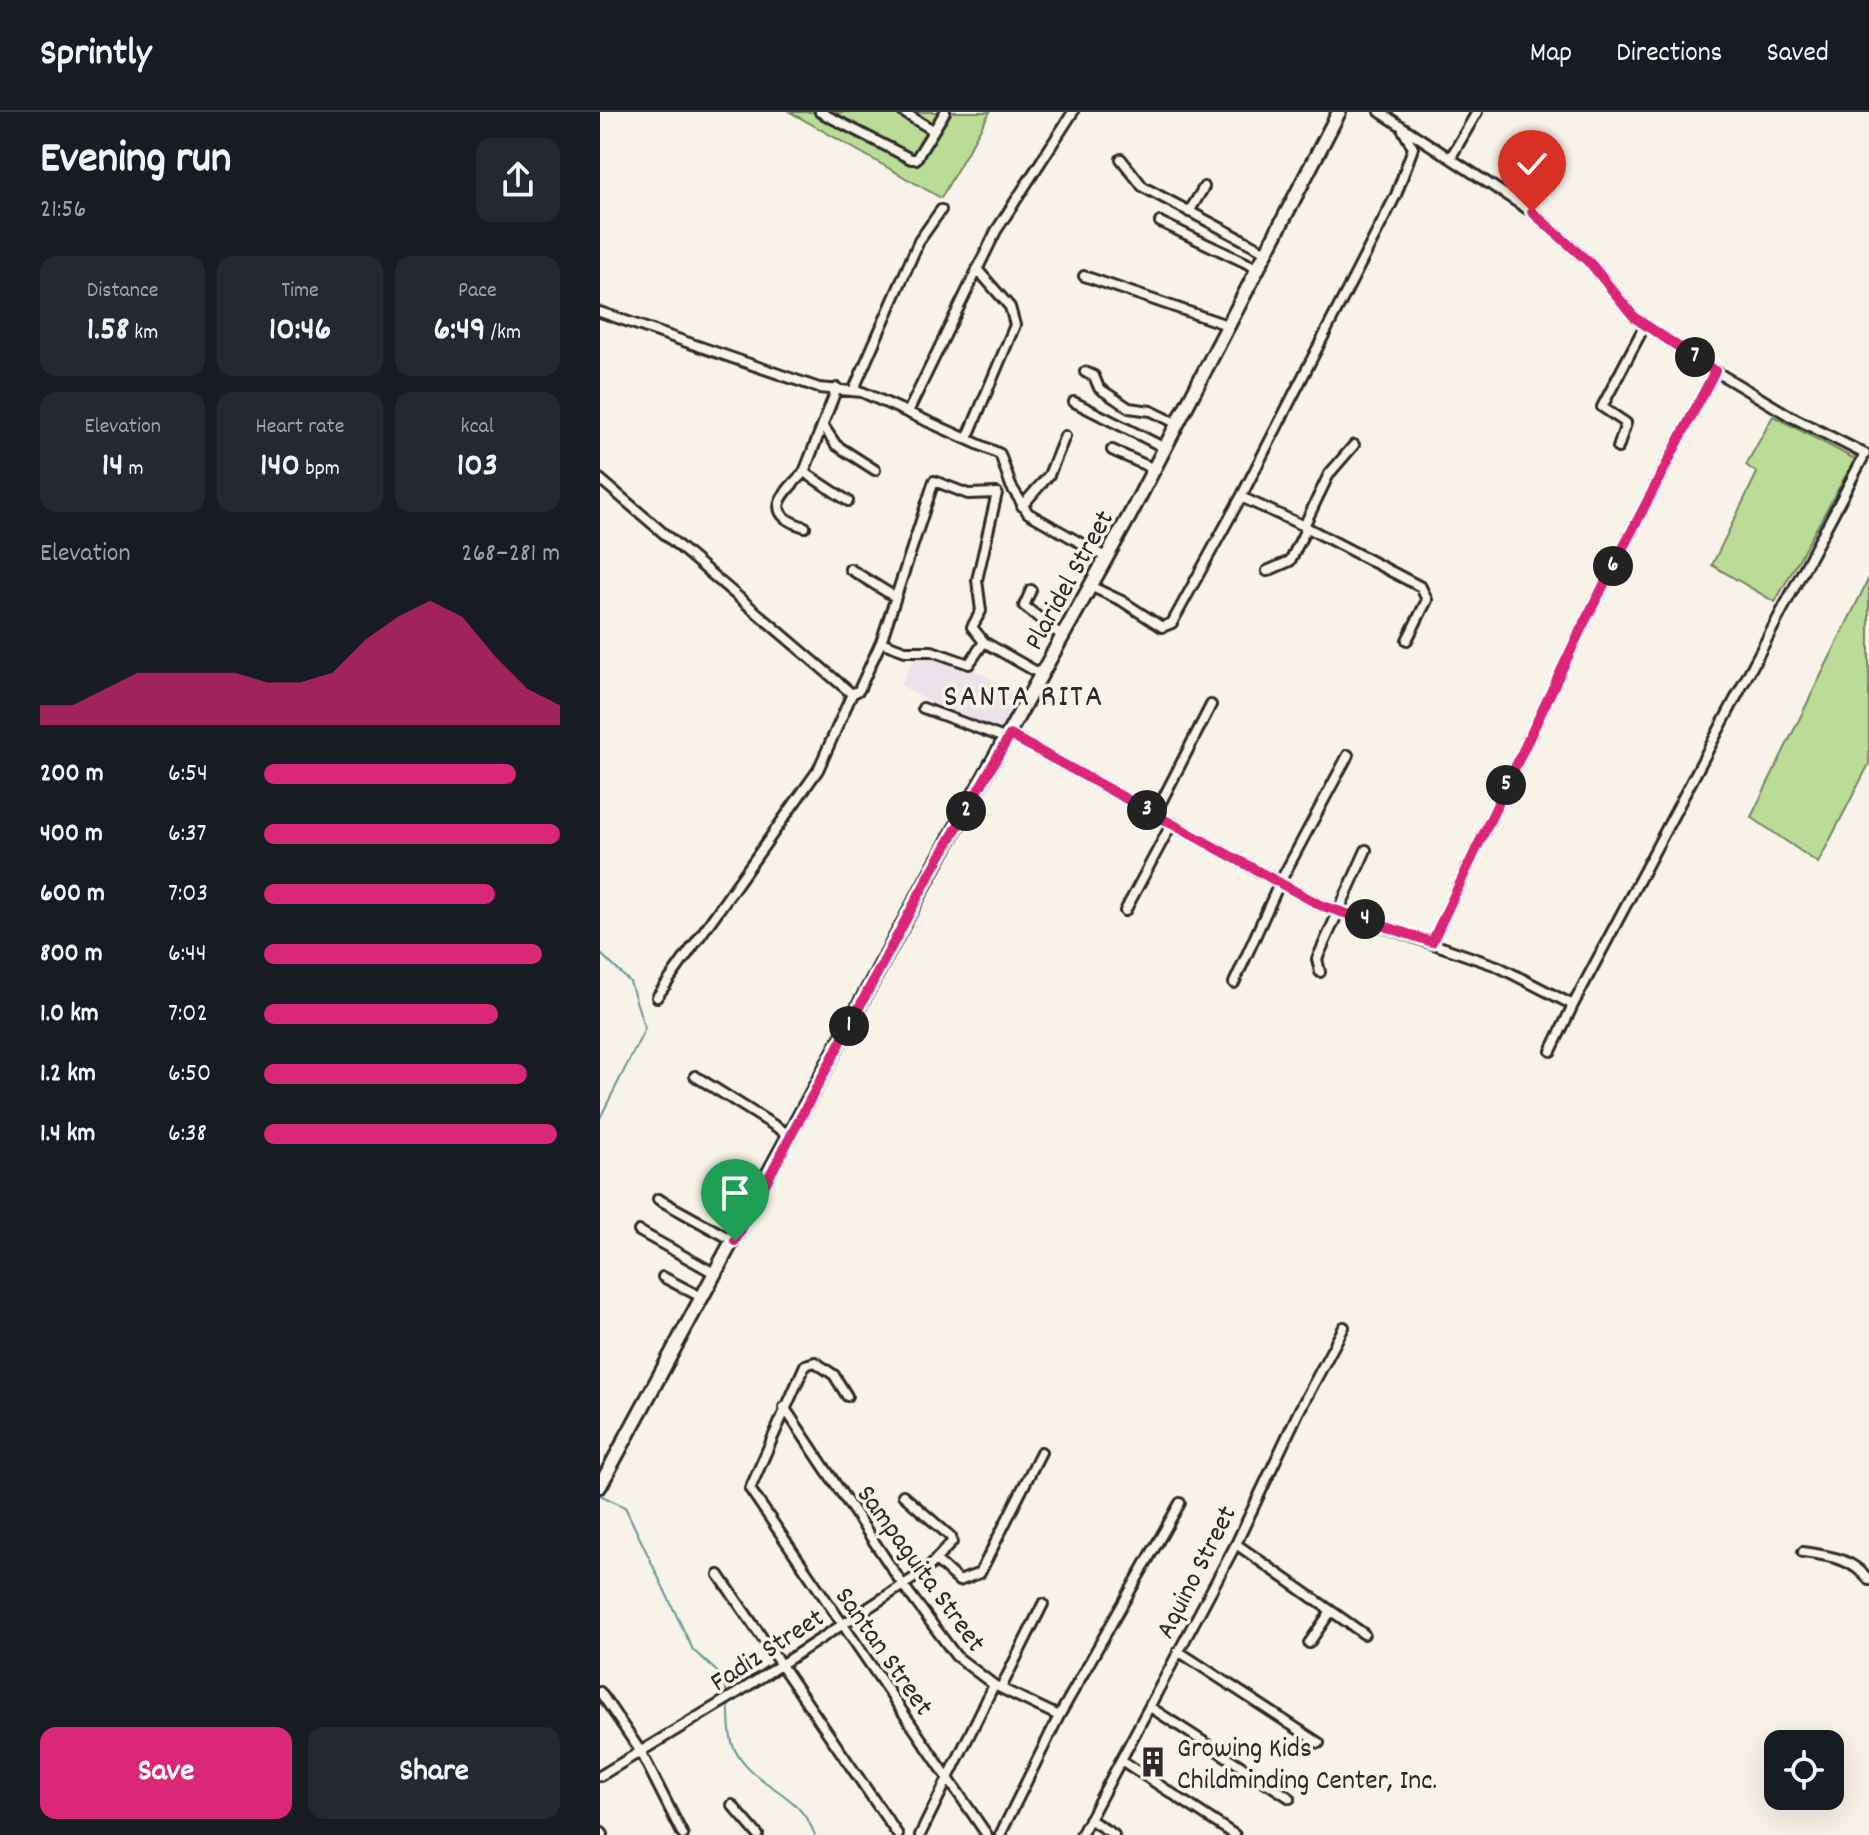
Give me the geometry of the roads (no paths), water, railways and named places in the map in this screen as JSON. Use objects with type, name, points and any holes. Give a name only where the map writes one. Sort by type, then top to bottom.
[{"type":"street","points":[[820,112],[911,159],[916,159],[945,112]]},
{"type":"street","points":[[903,112],[933,130]]},
{"type":"street","points":[[908,412],[996,231],[1073,112]]},
{"type":"street","points":[[1380,112],[1532,212],[1591,264],[1624,307],[1645,325],[1790,416],[1865,454],[1551,1051]]},
{"type":"street","points":[[1451,157],[1477,112]]},
{"type":"street","name":"Plaridel Street","points":[[600,1486],[717,1275],[929,876],[1007,740],[1061,635],[1107,558],[1268,253],[1333,115]]},
{"type":"street","points":[[1090,586],[1167,627],[1241,497],[1396,195],[1413,148],[1401,126]]},
{"type":"street","points":[[1413,148],[1438,149]]},
{"type":"street","points":[[1121,159],[1140,185],[1268,253]]},
{"type":"street","points":[[1189,212],[1204,187]]},
{"type":"street","points":[[854,389],[919,241],[941,210]]},
{"type":"street","points":[[1160,222],[1259,269]]},
{"type":"street","points":[[967,439],[1013,336],[1015,319],[1005,299],[977,269]]},
{"type":"street","points":[[1084,276],[1230,326]]},
{"type":"street","points":[[600,312],[819,388],[854,389],[1003,456],[1011,486],[1022,506],[1036,518],[1107,558]]},
{"type":"street","points":[[1618,448],[1626,423],[1602,407],[1645,325]]},
{"type":"street","points":[[1432,942],[1562,668],[1715,371]]},
{"type":"street","points":[[1085,372],[1094,376],[1099,388],[1129,408],[1151,411],[1178,424]]},
{"type":"street","points":[[805,527],[789,522],[780,514],[780,497],[804,472],[837,388]]},
{"type":"street","points":[[1074,402],[1165,448]]},
{"type":"street","points":[[824,427],[836,445],[875,470]]},
{"type":"street","points":[[1022,506],[1049,475],[1065,436]]},
{"type":"street","points":[[1267,571],[1290,561],[1329,474],[1354,445]]},
{"type":"street","points":[[1112,450],[1154,469]]},
{"type":"street","points":[[804,472],[848,501]]},
{"type":"street","points":[[600,479],[852,694]]},
{"type":"street","points":[[657,997],[818,770],[852,694],[859,690],[881,642],[934,481],[968,494],[997,493],[1011,486]]},
{"type":"street","points":[[997,493],[977,580],[981,611],[972,627],[984,642],[1042,675]]},
{"type":"street","points":[[1241,497],[1305,526],[1421,587],[1427,600],[1407,640]]},
{"type":"street","points":[[850,569],[895,597]]},
{"type":"street","points":[[1031,590],[1024,606],[1061,635]]},
{"type":"street","points":[[881,642],[905,651],[932,651],[969,664],[984,642]]},
{"type":"street","points":[[1155,814],[1211,705]]},
{"type":"street","points":[[923,708],[1007,740],[1337,910],[1497,966],[1573,1005]]},
{"type":"street","points":[[1234,983],[1280,882],[1348,755]]},
{"type":"street","points":[[1125,911],[1172,823]]},
{"type":"street","points":[[1320,972],[1317,959],[1366,850]]},
{"type":"street","points":[[695,1076],[791,1136]]},
{"type":"street","points":[[658,1199],[735,1241]]},
{"type":"street","points":[[639,1231],[717,1275]]},
{"type":"street","points":[[663,1277],[704,1298]]},
{"type":"street","name":"Aquino Street","points":[[1081,1835],[1236,1544],[1293,1423],[1344,1327]]},
{"type":"street","points":[[784,1407],[809,1361],[834,1375],[847,1396]]},
{"type":"street","name":"Santan Street","points":[[784,1407],[750,1489],[987,1835]]},
{"type":"street","name":"Sampaguita Street","points":[[784,1407],[903,1585],[956,1656],[997,1687],[1059,1716]]},
{"type":"street","points":[[936,1560],[959,1581],[980,1573],[1041,1452]]},
{"type":"street","points":[[903,1495],[951,1537],[952,1542],[925,1571]]},
{"type":"street","points":[[1000,1835],[1059,1716],[1180,1503]]},
{"type":"street","points":[[1236,1544],[1364,1634]]},
{"type":"street","points":[[1803,1552],[1838,1557],[1858,1566],[1869,1580]]},
{"type":"street","points":[[719,1575],[898,1835]]},
{"type":"street","name":"Fadiz Street","points":[[600,1776],[734,1695],[914,1578]]},
{"type":"street","points":[[920,1835],[1043,1604]]},
{"type":"street","points":[[1309,1643],[1331,1611]]},
{"type":"street","points":[[1178,1651],[1319,1743]]},
{"type":"street","points":[[600,1692],[641,1752],[683,1835]]},
{"type":"street","points":[[1150,1707],[1290,1798]]},
{"type":"street","points":[[1121,1760],[1235,1835]]},
{"type":"street","points":[[732,1805],[758,1835]]},
{"type":"street","points":[[1089,1819],[1114,1835]]},
{"type":"waterway","points":[[600,953],[630,982],[645,1029],[600,1118]]},
{"type":"waterway","points":[[600,1495],[625,1507],[693,1650],[723,1677],[727,1694]]},
{"type":"waterway","points":[[728,1700],[730,1733],[743,1763],[798,1807],[815,1835]]},
{"type":"place","name":"Growing Kids Childminding Center, Inc.","points":[[1153,1762]]},
{"type":"district","name":"SANTA RITA","points":[[1024,694]]}]
